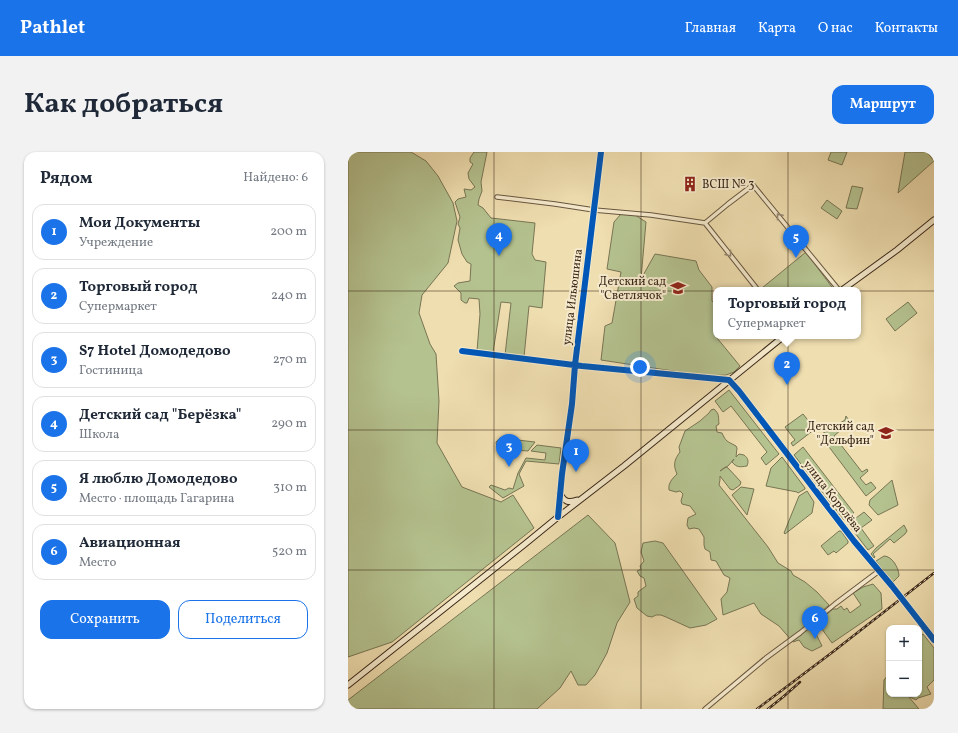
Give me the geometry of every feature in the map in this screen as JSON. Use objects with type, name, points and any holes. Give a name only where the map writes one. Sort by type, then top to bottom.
[{"type":"main road","points":[[846,287],[897,250],[934,220]]},
{"type":"main road","points":[[348,685],[581,498],[624,466],[729,380],[742,372],[780,339]]},
{"type":"main road","points":[[560,494],[563,500],[569,502],[581,498]]},
{"type":"street","name":"улица Ильюшина","points":[[558,517],[601,152]]},
{"type":"street","points":[[705,223],[753,185],[837,287]]},
{"type":"street","points":[[497,197],[705,223],[756,287]]},
{"type":"street","points":[[462,351],[575,365],[729,380]]},
{"type":"street","name":"улица Королёва","points":[[729,380],[854,541],[934,640]]},
{"type":"street","points":[[706,709],[766,658],[800,633],[838,601],[879,571]]},
{"type":"green space","points":[[348,152],[411,152],[426,161],[438,176],[453,203],[457,221],[448,263],[422,295],[419,313],[430,344],[436,354],[439,401],[437,443],[462,487],[501,502],[513,495],[534,528],[392,642],[348,657]]},
{"type":"green space","points":[[474,152],[487,152],[481,182],[482,191],[478,205],[483,208],[491,218],[535,223],[532,254],[535,260],[546,262],[542,308],[529,306],[524,357],[505,355],[511,303],[501,302],[493,352],[477,351],[480,314],[479,299],[469,298],[467,303],[465,303],[461,300],[461,293],[454,286],[458,283],[470,281],[471,264],[467,262],[462,254],[458,240],[460,228],[458,224],[460,217],[455,202],[458,199],[466,197],[464,189],[471,190],[475,187],[469,179],[468,173],[473,164],[470,162],[470,158]]},
{"type":"green space","points":[[831,152],[847,152],[842,165],[828,160]]},
{"type":"green space","points":[[905,152],[927,152],[934,161],[898,193]]},
{"type":"green space","points":[[852,186],[863,188],[857,209],[846,208]]},
{"type":"green space","points":[[827,200],[842,211],[837,219],[821,208]]},
{"type":"green space","points":[[621,214],[635,215],[646,222],[641,279],[655,254],[696,261],[699,270],[712,287],[713,339],[718,339],[740,366],[734,372],[726,375],[706,376],[601,360],[605,326],[612,323],[621,272],[607,269],[614,222]]},
{"type":"green space","points":[[806,252],[832,287],[763,287]]},
{"type":"green space","points":[[908,302],[917,313],[895,331],[886,319]]},
{"type":"green space","points":[[729,390],[779,454],[766,465],[761,458],[767,452],[731,406],[723,412],[715,401]]},
{"type":"green space","points":[[714,409],[718,416],[719,424],[716,426],[717,432],[722,433],[727,441],[736,446],[736,457],[739,454],[744,455],[748,461],[747,466],[739,467],[732,462],[734,459],[726,467],[741,482],[740,485],[733,490],[730,489],[720,476],[719,485],[768,547],[778,563],[805,582],[829,605],[810,622],[822,646],[812,651],[804,647],[799,640],[793,642],[779,626],[761,614],[754,603],[723,615],[721,599],[727,592],[730,578],[724,575],[716,561],[711,560],[710,552],[705,549],[704,537],[699,529],[689,529],[687,525],[688,518],[696,514],[690,506],[682,504],[681,501],[683,494],[680,491],[676,492],[669,490],[672,479],[677,474],[675,463],[680,452],[679,447],[685,431]]},
{"type":"green space","points":[[803,414],[815,429],[793,446],[791,443],[795,440],[785,427]]},
{"type":"green space","points":[[846,416],[850,422],[834,436],[862,472],[867,469],[868,471],[860,478],[866,485],[871,482],[876,488],[866,496],[820,435],[845,420]]},
{"type":"green space","points":[[500,438],[535,442],[528,451],[499,449],[496,442]]},
{"type":"green space","points":[[537,445],[561,448],[559,464],[526,461],[519,474],[524,486],[503,498],[489,487],[491,485],[505,490],[509,488],[513,489],[518,473],[526,458],[545,460],[546,453],[531,451]]},
{"type":"green space","points":[[803,447],[854,513],[844,520],[794,455]]},
{"type":"green space","points":[[782,457],[805,489],[798,493],[766,486],[771,468]]},
{"type":"green space","points":[[892,480],[898,505],[878,515],[869,505],[870,500]]},
{"type":"green space","points":[[741,487],[754,489],[747,515],[732,495]]},
{"type":"green space","points":[[807,491],[814,502],[812,513],[785,534],[784,533],[799,496]]},
{"type":"green space","points":[[864,512],[872,520],[861,528],[874,546],[868,550],[848,524]]},
{"type":"green space","points":[[588,515],[615,543],[630,602],[617,623],[607,653],[595,675],[586,685],[578,685],[571,671],[560,688],[537,709],[348,709],[348,700]]},
{"type":"green space","points":[[904,525],[907,531],[905,534],[894,543],[890,539],[873,554],[875,557],[874,558],[871,554],[876,548]]},
{"type":"green space","points":[[841,531],[848,543],[836,553],[834,551],[828,555],[821,546]]},
{"type":"green space","points":[[655,541],[663,543],[717,619],[706,625],[690,628],[661,615],[652,617],[647,616],[637,608],[634,599],[638,596],[638,592],[646,586],[644,578],[640,576],[637,571],[641,569],[640,566],[644,561],[641,552],[643,543]]},
{"type":"green space","points":[[884,556],[892,560],[898,570],[899,576],[893,582],[876,561]]},
{"type":"green space","points":[[873,584],[881,593],[882,609],[832,643],[817,622],[833,609],[837,609],[841,606],[844,610],[847,608],[850,613],[861,605],[853,593],[863,587]]},
{"type":"green space","points":[[922,634],[934,648],[934,680],[927,687],[931,694],[922,697],[922,661]]},
{"type":"green space","points":[[886,678],[886,697],[909,697],[919,709],[883,709],[884,680]]},
{"type":"green space","points":[[910,697],[921,697],[916,700]]},
{"type":"railway","points":[[757,709],[934,573]]},
{"type":"railway","points":[[768,709],[800,682]]},
{"type":"cycle path","points":[[558,517],[601,152]]},
{"type":"cycle path","points":[[462,351],[582,366],[729,380],[854,541],[892,586],[934,640]]},
{"type":"place","name":"ВСШ № 3","points":[[690,184]]},
{"type":"place","name":"Детский сад \"Берёзка\"","points":[[499,256]]},
{"type":"place","name":"Я люблю Домодедово","points":[[796,258]]},
{"type":"place","name":"Детский сад \"Светлячок\"","points":[[678,288]]},
{"type":"place","name":"Торговый город","points":[[787,385]]},
{"type":"place","name":"Детский сад \"Дельфин\"","points":[[886,433]]},
{"type":"place","name":"S7 Hotel Домодедово","points":[[509,467]]},
{"type":"place","name":"Мои Документы","points":[[576,472]]},
{"type":"place","name":"Авиационная","points":[[815,639]]}]
